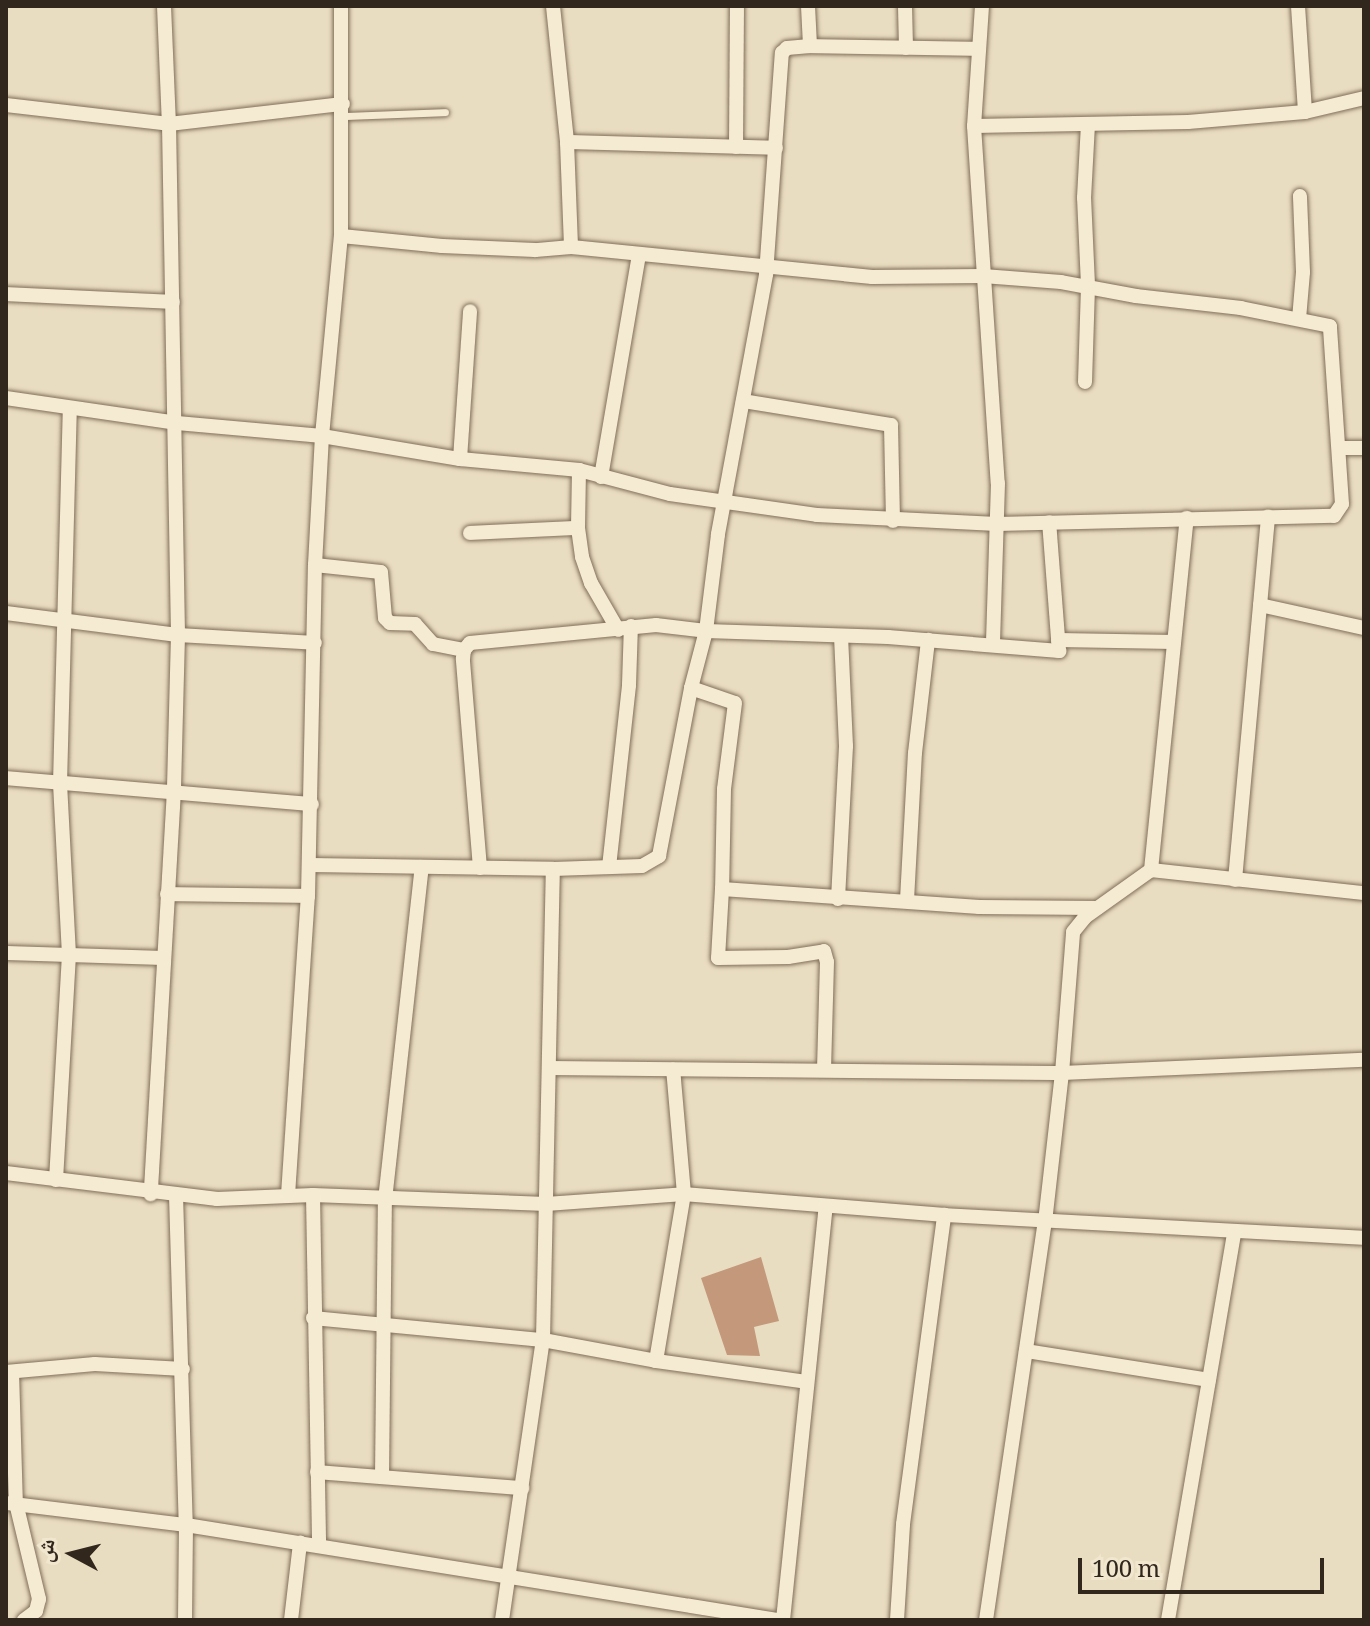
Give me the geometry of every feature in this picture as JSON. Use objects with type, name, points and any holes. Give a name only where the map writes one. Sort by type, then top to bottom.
[{"type":"street","points":[[151,1194],[174,790],[178,635],[177,423],[164,6]]},
{"type":"street","points":[[288,1195],[311,865],[315,565],[322,436],[341,236],[341,6]]},
{"type":"street","points":[[553,6],[567,142],[571,247]]},
{"type":"street","points":[[736,147],[737,6]]},
{"type":"street","points":[[808,6],[810,46]]},
{"type":"street","points":[[905,6],[906,48]]},
{"type":"street","points":[[982,6],[974,126],[998,483],[993,645]]},
{"type":"street","points":[[1298,6],[1305,112]]},
{"type":"street","points":[[311,865],[553,869],[642,866],[659,856],[691,688],[706,631],[766,266],[782,53],[787,48],[810,46],[979,49]]},
{"type":"street","points":[[974,126],[1188,122],[1305,112],[1364,98]]},
{"type":"street","points":[[6,105],[169,124],[343,110]]},
{"type":"street","points":[[1085,382],[1088,285],[1084,198],[1088,124]]},
{"type":"street","points":[[567,142],[776,148]]},
{"type":"street","points":[[1299,319],[1303,259],[1300,196]]},
{"type":"street","points":[[6,398],[177,423],[322,436],[460,459],[579,470],[670,494],[893,521],[997,524],[1334,516],[1339,512],[1339,448],[1332,328],[1241,308],[1136,296],[1088,285],[983,276],[872,277],[571,247],[535,250],[442,246],[341,236]]},
{"type":"street","points":[[601,477],[639,254]]},
{"type":"street","points":[[6,294],[173,302]]},
{"type":"street","points":[[460,459],[470,311]]},
{"type":"street","points":[[743,401],[891,425],[893,521]]},
{"type":"street","points":[[56,1180],[69,955],[60,784],[70,409]]},
{"type":"street","points":[[1339,448],[1364,448]]},
{"type":"street","points":[[579,470],[578,528],[591,583],[624,628],[629,685],[609,867]]},
{"type":"street","points":[[1235,880],[1268,516]]},
{"type":"street","points":[[1151,870],[1187,518]]},
{"type":"street","points":[[480,868],[464,650],[470,643],[656,625],[706,631],[928,640],[1059,651],[1049,522]]},
{"type":"street","points":[[470,533],[578,528]]},
{"type":"street","points":[[315,565],[381,572],[385,618],[390,623],[415,624],[433,644],[464,650]]},
{"type":"street","points":[[1260,605],[1364,628]]},
{"type":"street","points":[[6,613],[178,635],[315,643]]},
{"type":"street","points":[[838,899],[846,746],[841,636]]},
{"type":"street","points":[[907,900],[915,753],[928,640]]},
{"type":"street","points":[[1058,640],[1174,642]]},
{"type":"street","points":[[691,688],[735,703],[724,789],[718,958],[788,957],[824,951],[827,962],[824,1070]]},
{"type":"street","points":[[6,778],[312,804]]},
{"type":"street","points":[[382,1477],[385,1200],[422,867]]},
{"type":"street","points":[[502,1620],[543,1340],[553,869]]},
{"type":"street","points":[[986,1620],[1045,1222],[1062,1073],[1073,932],[1097,908],[1151,870],[1364,893]]},
{"type":"street","points":[[722,889],[979,907],[1097,908]]},
{"type":"street","points":[[167,894],[308,896]]},
{"type":"street","points":[[6,953],[164,958]]},
{"type":"street","points":[[549,1068],[1062,1073],[1364,1060]]},
{"type":"street","points":[[656,1361],[684,1194],[673,1069]]},
{"type":"street","points":[[6,1173],[151,1194],[217,1199],[313,1195],[546,1204],[684,1194],[1045,1222],[1364,1238]]},
{"type":"street","points":[[176,1195],[183,1369],[185,1620]]},
{"type":"street","points":[[313,1195],[319,1546]]},
{"type":"street","points":[[11,1503],[186,1525],[319,1546],[509,1577],[688,1613],[780,1620],[826,1206]]},
{"type":"street","points":[[897,1620],[903,1524],[944,1215]]},
{"type":"street","points":[[1168,1620],[1234,1233]]},
{"type":"street","points":[[313,1318],[543,1340],[656,1361],[807,1382]]},
{"type":"street","points":[[1026,1351],[1209,1380]]},
{"type":"street","points":[[24,1620],[36,1611],[39,1599],[11,1503],[9,1372],[95,1364],[183,1369]]},
{"type":"street","points":[[317,1472],[522,1488]]},
{"type":"street","points":[[291,1620],[300,1543]]},
{"type":"lane","points":[[343,110],[445,112]]},
{"type":"building","points":[[761,1257],[779,1321],[754,1327],[760,1356],[727,1355],[701,1278]]}]
